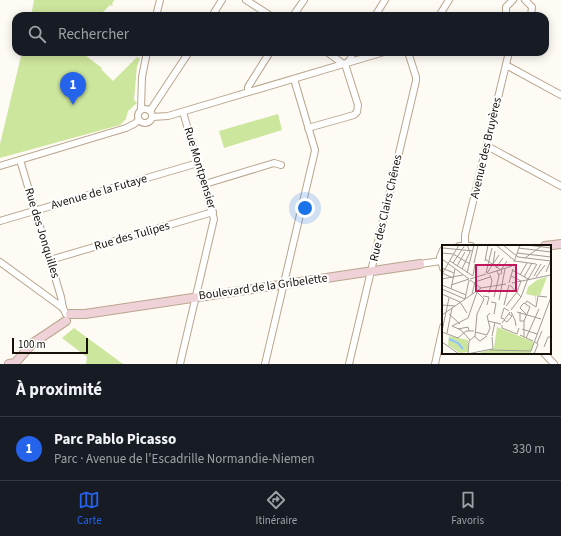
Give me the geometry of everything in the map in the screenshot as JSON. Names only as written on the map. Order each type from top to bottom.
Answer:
[{"type":"main road","points":[[551,245],[561,244]]},
{"type":"main road","name":"Boulevard de la Gribelette","points":[[16,364],[33,343],[67,315],[85,314],[420,264]]},
{"type":"street","points":[[157,12],[160,0]]},
{"type":"street","points":[[214,12],[222,0]]},
{"type":"street","points":[[246,0],[265,12]]},
{"type":"street","points":[[296,12],[304,0]]},
{"type":"street","points":[[378,12],[386,0]]},
{"type":"street","points":[[442,12],[449,0]]},
{"type":"street","points":[[532,12],[527,2],[535,0]]},
{"type":"street","points":[[506,12],[508,1]]},
{"type":"street","points":[[146,56],[142,77],[141,109],[137,114],[139,120],[143,123],[147,122],[187,56]]},
{"type":"street","points":[[248,92],[248,87],[267,56]]},
{"type":"street","points":[[308,128],[354,115],[357,112],[358,105],[345,64],[332,56]]},
{"type":"street","points":[[345,64],[350,60],[351,56]]},
{"type":"street","points":[[141,109],[147,109],[151,114],[161,117],[183,112],[371,56]]},
{"type":"street","name":"Rue des Clairs Chênes","points":[[349,364],[416,82],[416,77],[409,56]]},
{"type":"street","name":"Avenue des Bruyères","points":[[465,245],[465,235],[508,56]]},
{"type":"street","points":[[506,65],[561,95]]},
{"type":"street","points":[[265,364],[315,150],[294,78]]},
{"type":"street","name":"Rue Montpensier","points":[[180,364],[214,222],[213,212],[183,112]]},
{"type":"street","points":[[0,166],[126,128],[139,120]]},
{"type":"street","points":[[487,146],[561,186]]},
{"type":"street","name":"Rue des Jonquilles","points":[[20,160],[67,315]]},
{"type":"street","name":"Avenue de la Futaye","points":[[0,221],[198,163]]},
{"type":"street","points":[[205,184],[274,163],[281,165]]},
{"type":"street","name":"Rue des Tulipes","points":[[50,260],[213,212]]},
{"type":"street","points":[[442,252],[442,264]]},
{"type":"street","name":"Boulevard de la Gribelette","points":[[420,264],[441,261]]},
{"type":"street","points":[[0,262],[67,315]]},
{"type":"street","points":[[434,364],[442,331]]},
{"type":"street","points":[[545,354],[554,364]]},
{"type":"green space","points":[[34,0],[115,0],[112,3],[112,6],[110,5],[103,12],[32,12]]},
{"type":"green space","points":[[21,56],[86,56],[102,68],[101,69],[113,81],[137,57],[140,59],[137,66],[134,100],[137,103],[128,111],[126,119],[120,125],[0,158],[0,144]]},
{"type":"green space","points":[[278,114],[282,130],[224,148],[219,131]]},
{"type":"green space","points":[[74,328],[123,364],[86,364],[87,357],[62,338]]},
{"type":"place","name":"Parc Pablo Picasso","points":[[73,105]]}]
